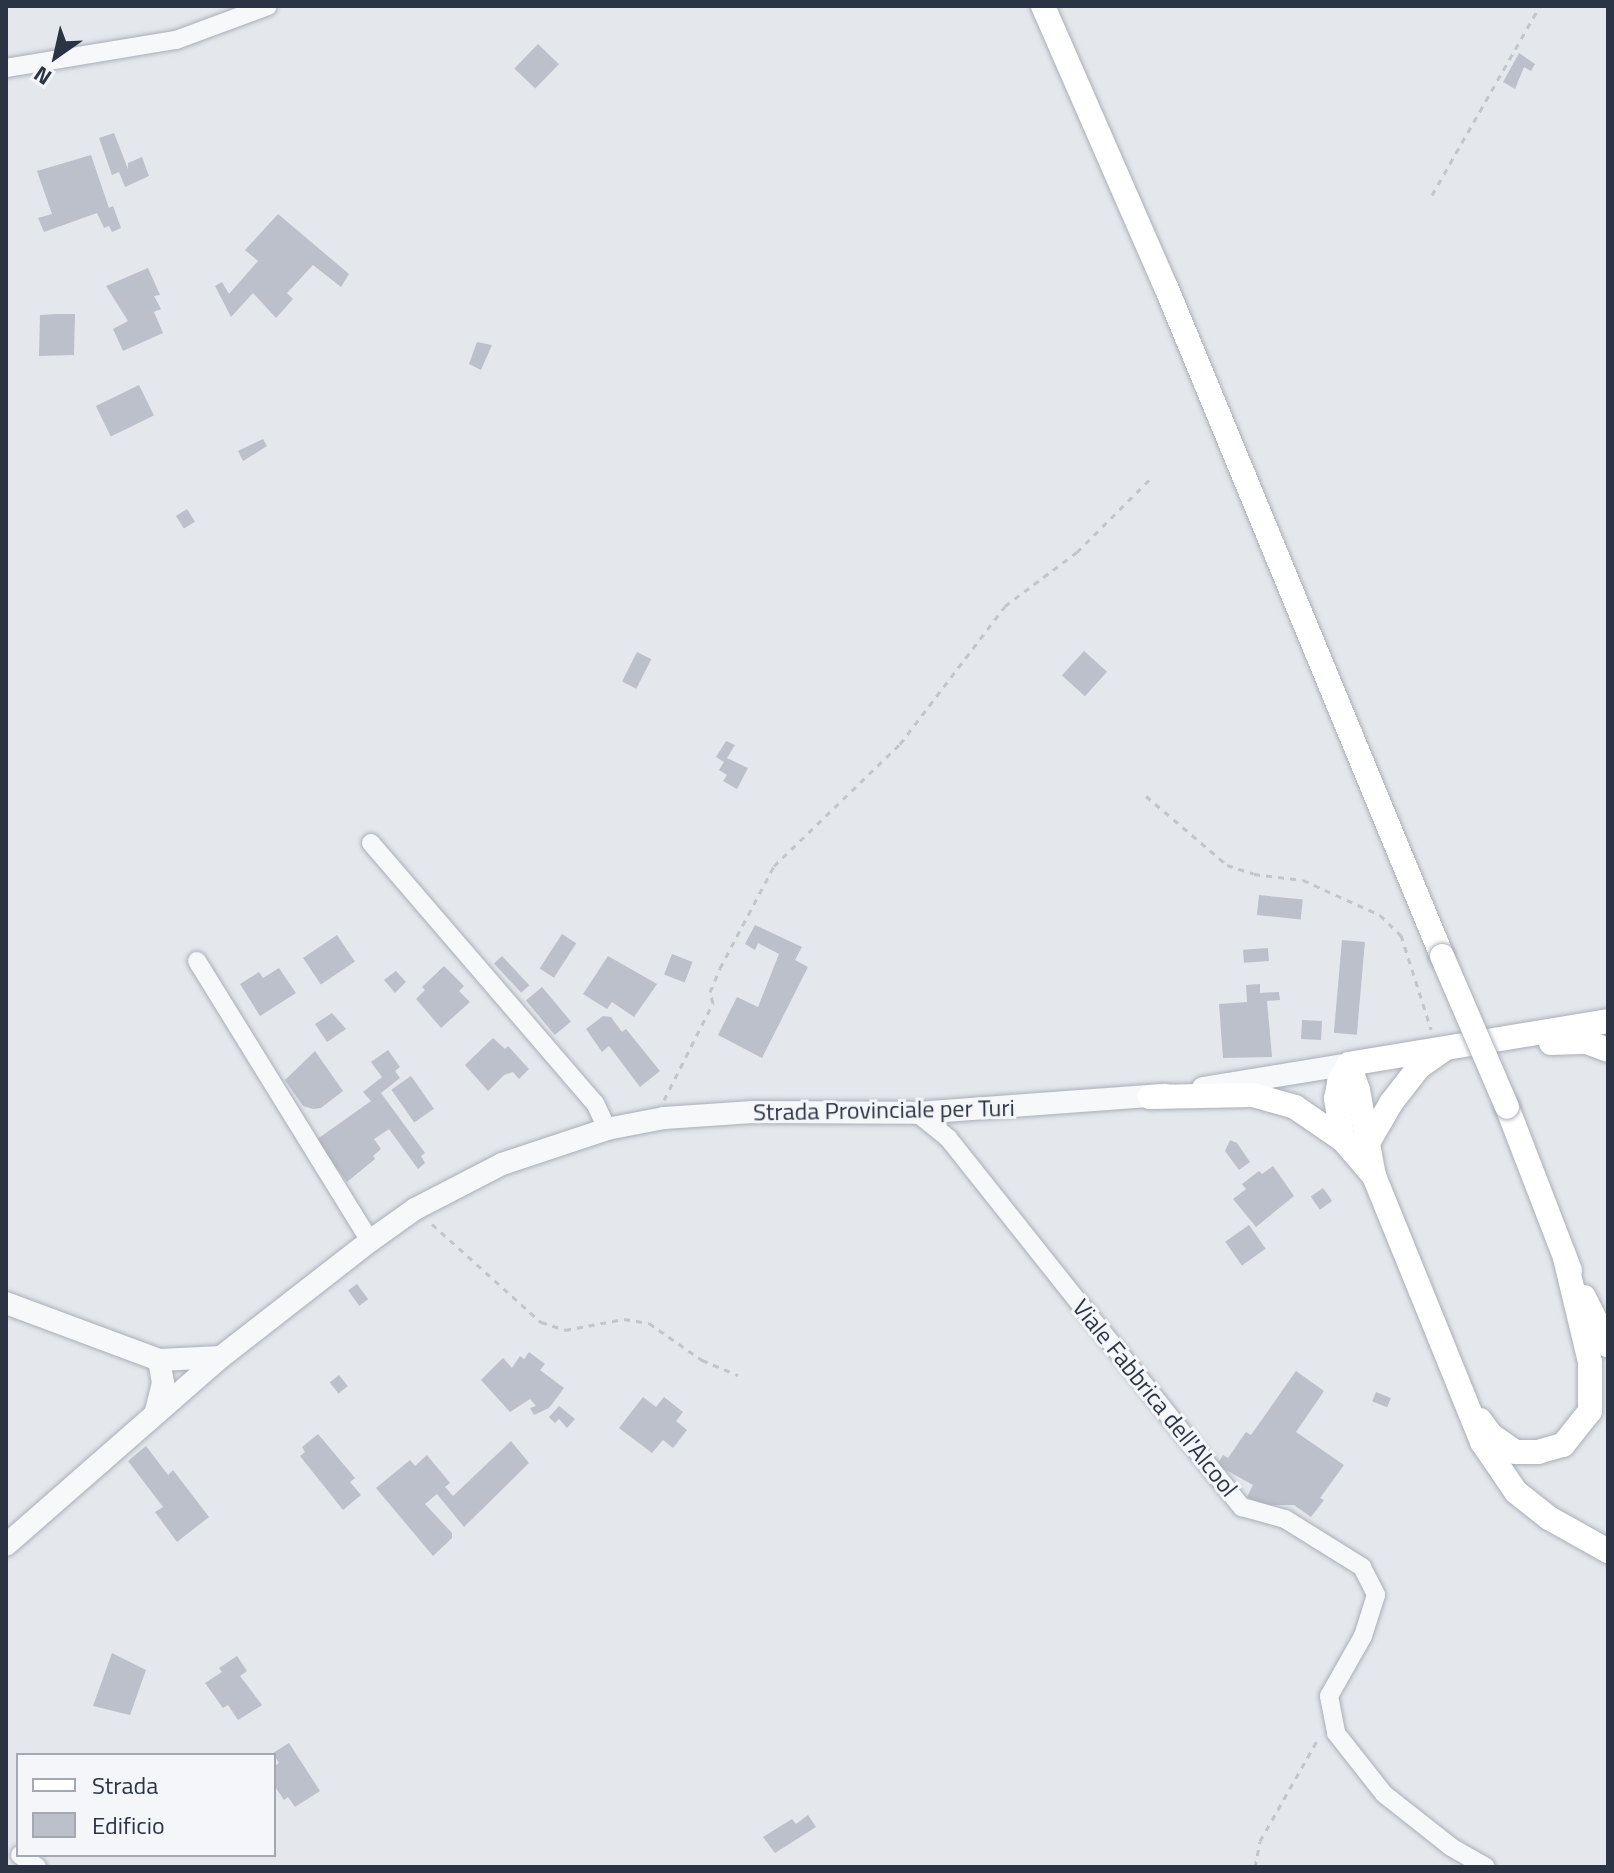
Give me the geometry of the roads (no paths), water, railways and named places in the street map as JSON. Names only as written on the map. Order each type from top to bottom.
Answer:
[{"type":"main road","points":[[1043,6],[1166,287],[1507,1107],[1608,1374]]},
{"type":"main road","name":"Strada Provinciale per Turi","points":[[1349,1064],[1608,1021]]},
{"type":"main road","points":[[1369,1141],[1391,1103],[1419,1067],[1451,1047],[1587,1042],[1608,1050]]},
{"type":"main road","points":[[1343,1140],[1336,1099],[1349,1064]]},
{"type":"main road","points":[[1349,1064],[1369,1141],[1374,1176],[1482,1442],[1516,1492],[1549,1518],[1608,1551]]},
{"type":"main road","points":[[1150,1097],[1253,1095],[1295,1107],[1343,1140],[1374,1176]]},
{"type":"main road","points":[[1565,1258],[1608,1345]]},
{"type":"main road","points":[[1471,1409],[1491,1435],[1515,1452],[1538,1452],[1563,1445],[1581,1426],[1593,1398],[1590,1362],[1565,1258]]},
{"type":"street","points":[[6,68],[176,40],[268,6]]},
{"type":"street","points":[[371,843],[595,1103],[607,1129]]},
{"type":"street","points":[[197,961],[370,1241]]},
{"type":"street","name":"Strada Provinciale per Turi","points":[[6,1545],[156,1411],[370,1241],[415,1209],[502,1164],[607,1129],[664,1118],[753,1112],[917,1113],[1150,1097],[1349,1064]]},
{"type":"street","name":"Viale Fabbrica dell'Alcool","points":[[917,1113],[948,1138],[1242,1507],[1285,1519],[1362,1567],[1376,1595],[1363,1636],[1329,1696],[1336,1733],[1384,1794],[1451,1847],[1486,1867]]},
{"type":"street","points":[[6,1303],[159,1360],[221,1357]]},
{"type":"street","points":[[156,1411],[163,1383],[159,1360]]}]
